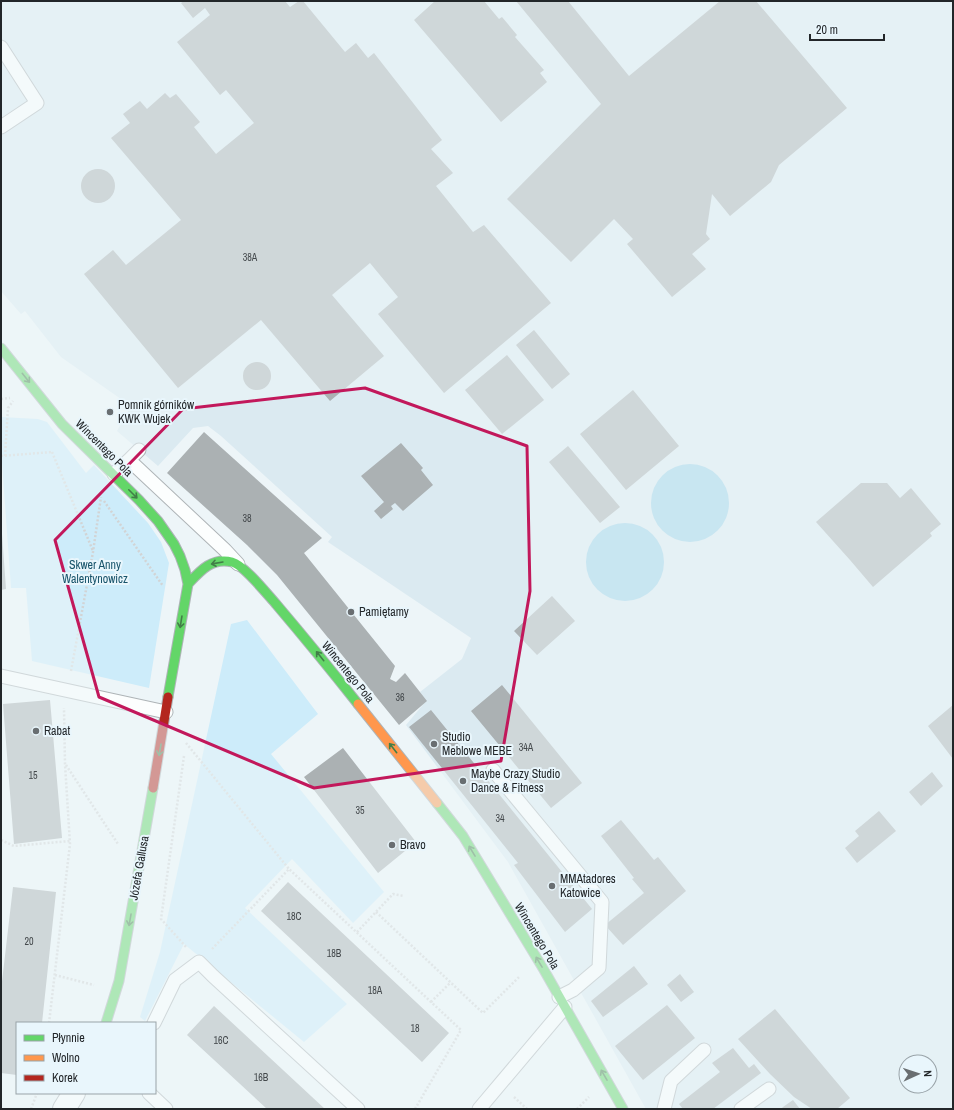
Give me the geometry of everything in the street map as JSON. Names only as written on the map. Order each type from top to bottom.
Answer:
[{"type":"street","name":"Wincentego Pola","points":[[1,348],[62,424],[114,474],[164,527],[176,546],[183,561],[188,584]]},
{"type":"street","points":[[188,584],[201,569],[211,564],[219,562],[232,562],[240,566]]},
{"type":"street","name":"Wincentego Pola","points":[[240,566],[258,584],[317,652],[463,836],[544,970],[623,1109]]},
{"type":"street","name":"Józefa Gallusa","points":[[106,1022],[119,981],[188,584]]},
{"type":"street","points":[[64,1109],[73,1094]]},
{"type":"lane","points":[[1,47],[37,103],[1,127]]},
{"type":"lane","points":[[114,474],[139,450]]},
{"type":"lane","points":[[129,460],[225,550],[240,566]]},
{"type":"lane","points":[[1,676],[166,712]]},
{"type":"lane","points":[[479,1109],[562,1002],[599,968],[602,902],[493,770]]},
{"type":"lane","points":[[154,1022],[175,980],[200,962],[212,976],[358,1109]]},
{"type":"lane","points":[[664,1109],[670,1081],[704,1050]]},
{"type":"lane","points":[[741,1109],[769,1089]]},
{"type":"lane","points":[[150,1094],[166,1109]]},
{"type":"path","points":[[5,456],[8,417]]},
{"type":"path","points":[[1,456],[52,452],[93,552]]},
{"type":"path","points":[[49,1022],[70,841],[65,764],[64,702],[93,552],[101,497],[167,591]]},
{"type":"path","points":[[187,736],[161,919],[200,962],[289,869]]},
{"type":"path","points":[[186,744],[289,869],[461,1030],[415,1109]]},
{"type":"path","points":[[65,764],[121,848]]},
{"type":"path","points":[[1,840],[14,846],[70,841]]},
{"type":"path","points":[[357,932],[393,894],[404,896]]},
{"type":"path","points":[[376,912],[483,1013],[515,981]]},
{"type":"path","points":[[54,975],[100,987]]},
{"type":"path","points":[[430,1002],[451,982]]},
{"type":"path","points":[[31,1109],[37,1094]]},
{"type":"path","points":[[577,1109],[590,1096]]},
{"type":"highlighted area","points":[[365,388],[527,446],[530,591],[501,761],[314,788],[99,697],[55,540],[183,409]]},
{"type":"shaded area","points":[[1,1],[953,1],[953,1109],[646,1109],[508,862],[406,725],[426,701],[420,692],[462,659],[471,638],[328,542],[332,537],[221,436],[208,426],[193,428],[158,466],[117,431],[131,406],[61,357],[25,311],[21,314],[1,291]]},
{"type":"shaded area","points":[[682,464],[698,464],[712,470],[723,481],[729,495],[729,511],[723,525],[712,536],[698,542],[682,542],[668,536],[657,525],[651,511],[651,495],[657,481],[668,470]]},
{"type":"shaded area","points":[[625,523],[640,526],[647,530],[657,540],[661,547],[664,562],[661,577],[657,584],[647,594],[640,598],[625,601],[610,598],[603,594],[593,584],[589,577],[586,562],[589,547],[593,540],[603,530],[610,526]]},
{"type":"green space","name":"Skwer Anny Walentynowicz","points":[[1,417],[38,419],[47,422],[86,473],[94,465],[148,523],[161,542],[169,563],[149,688],[32,661],[26,588],[11,588],[2,463]]},
{"type":"green space","points":[[247,620],[318,714],[271,754],[384,892],[353,923],[292,859],[245,908],[347,1004],[304,1042],[184,944],[145,1021],[140,1017],[160,952],[231,624]]},
{"type":"building","points":[[184,1],[285,1],[290,7],[299,1],[303,1],[345,52],[356,43],[368,58],[374,53],[442,140],[431,149],[453,173],[436,186],[473,232],[484,225],[551,303],[444,393],[378,314],[398,297],[370,263],[332,295],[384,356],[330,401],[261,320],[178,388],[84,274],[113,250],[126,265],[181,220],[111,138],[130,123],[123,114],[140,101],[147,109],[165,93],[170,98],[176,94],[200,122],[194,127],[216,154],[254,123],[226,90],[220,95],[177,42],[210,15],[205,8],[193,18],[181,3]]},
{"type":"building","points":[[435,1],[484,1],[499,19],[502,17],[517,35],[515,37],[544,70],[540,73],[547,82],[501,122],[414,20]]},
{"type":"building","points":[[516,1],[568,1],[629,76],[720,1],[756,1],[847,108],[779,165],[771,182],[730,216],[712,194],[706,234],[710,239],[692,254],[706,269],[672,297],[627,244],[633,239],[614,219],[571,262],[507,199],[601,104]]},
{"type":"building","points":[[101,169],[110,174],[114,179],[114,193],[110,198],[105,202],[95,203],[91,202],[82,193],[81,183],[82,179],[91,170]]},
{"type":"building","points":[[534,330],[570,374],[552,389],[516,345]]},
{"type":"building","points":[[507,355],[544,400],[502,434],[465,390]]},
{"type":"building","points":[[257,362],[267,366],[271,376],[267,386],[257,390],[247,386],[243,376],[247,366]]},
{"type":"building","points":[[633,390],[679,446],[626,490],[580,434]]},
{"type":"building","points":[[204,432],[322,538],[304,553],[395,666],[390,679],[396,682],[405,673],[427,701],[399,725],[277,575],[247,545],[167,473]]},
{"type":"building","points":[[401,443],[423,468],[421,470],[433,485],[403,511],[395,503],[391,506],[393,509],[381,519],[374,511],[384,502],[361,476]]},
{"type":"building","points":[[568,446],[620,507],[600,523],[549,462]]},
{"type":"building","points":[[861,483],[887,483],[900,498],[911,488],[941,524],[930,533],[932,536],[873,587],[816,522]]},
{"type":"building","points":[[1,534],[6,589],[1,590]]},
{"type":"building","points":[[552,596],[575,621],[537,655],[514,631]]},
{"type":"building","points":[[502,685],[582,783],[551,808],[471,711]]},
{"type":"building","points":[[50,700],[62,838],[14,844],[3,704]]},
{"type":"building","points":[[953,705],[953,759],[928,726]]},
{"type":"building","points":[[431,710],[592,909],[565,932],[514,865],[518,863],[409,727]]},
{"type":"building","points":[[343,748],[416,842],[378,873],[304,777]]},
{"type":"building","points":[[932,772],[943,786],[921,806],[909,792]]},
{"type":"building","points":[[879,811],[896,831],[857,863],[845,848],[859,836],[855,831]]},
{"type":"building","points":[[621,820],[654,860],[658,857],[686,891],[623,945],[605,925],[644,893],[601,836]]},
{"type":"building","points":[[288,882],[449,1033],[422,1062],[261,911]]},
{"type":"building","points":[[13,887],[56,892],[42,1022],[16,1022],[16,1075],[1,1073],[1,990]]},
{"type":"building","points":[[634,966],[648,984],[603,1017],[591,1001]]},
{"type":"building","points":[[680,974],[694,992],[681,1002],[667,985]]},
{"type":"building","points":[[667,1005],[695,1038],[643,1080],[615,1046]]},
{"type":"building","points":[[214,1006],[325,1109],[267,1109],[187,1035]]},
{"type":"building","points":[[775,1009],[850,1098],[837,1109],[812,1109],[794,1097],[770,1074],[738,1039]]},
{"type":"building","points":[[733,1048],[749,1068],[754,1064],[761,1073],[713,1109],[683,1109],[679,1104],[720,1072],[712,1063]]},
{"type":"building","points":[[793,1100],[800,1109],[781,1109],[783,1107]]},
{"type":"traffic: fast","points":[[1,348],[62,424],[139,500],[158,521],[174,544],[180,556],[188,584],[168,697]]},
{"type":"traffic: fast","points":[[188,584],[197,574],[212,563],[225,561],[232,562],[243,568],[276,604],[358,704]]},
{"type":"traffic: fast","points":[[106,1022],[119,981],[153,788]]},
{"type":"traffic: fast","points":[[437,803],[463,836],[544,970],[623,1109]]},
{"type":"traffic: slow","points":[[358,704],[437,803]]},
{"type":"traffic: jam","points":[[153,788],[168,697]]},
{"type":"place","name":"Pomnik górników KWK Wujek","points":[[110,412]]},
{"type":"place","name":"Pamiętamy","points":[[351,612]]},
{"type":"place","name":"Rabat","points":[[36,731]]},
{"type":"place","name":"Studio Meblowe MEBE","points":[[434,744]]},
{"type":"place","name":"Maybe Crazy Studio Dance & Fitness","points":[[463,781]]},
{"type":"place","name":"Bravo","points":[[392,845]]},
{"type":"place","name":"MMAtadores Katowice","points":[[552,886]]}]
